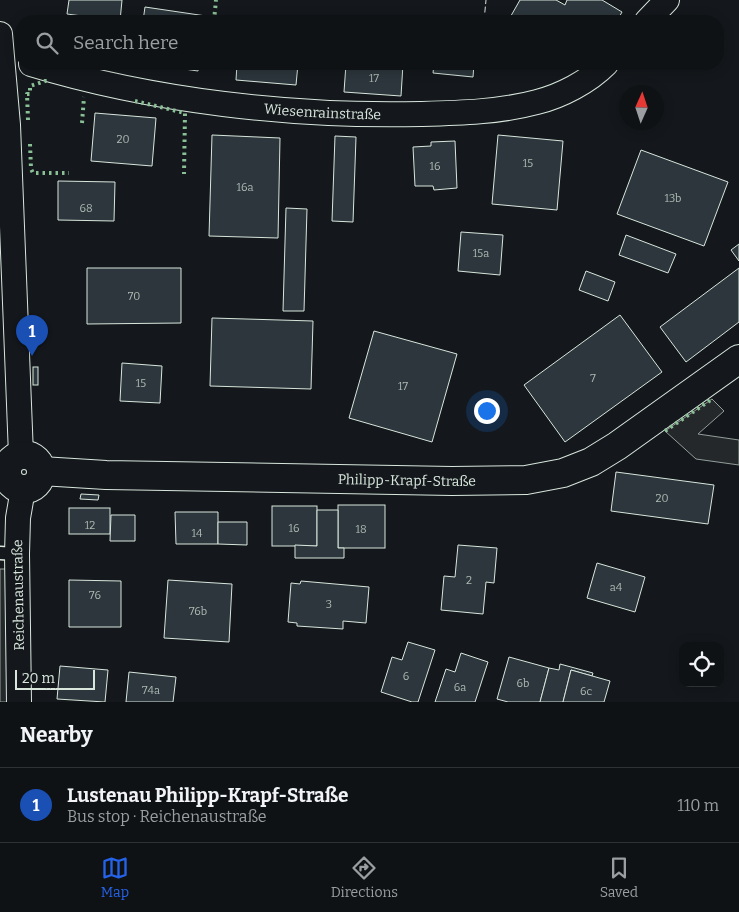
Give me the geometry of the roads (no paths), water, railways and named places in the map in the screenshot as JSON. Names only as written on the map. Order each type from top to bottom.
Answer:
[{"type":"street","points":[[652,15],[666,0]]},
{"type":"street","name":"Reichenaustraße","points":[[0,34],[12,61],[8,125],[18,518],[8,554],[19,702]]},
{"type":"street","name":"Wiesenrainstraße","points":[[55,70],[181,98],[307,111],[392,114],[454,113],[497,109],[537,102],[566,92],[598,70]]},
{"type":"street","name":"Philipp-Krapf-Straße","points":[[18,472],[452,481],[526,480],[563,472],[591,462],[636,433],[739,359]]},
{"type":"place","name":"Lustenau Philipp-Krapf-Straße","points":[[32,356]]}]
